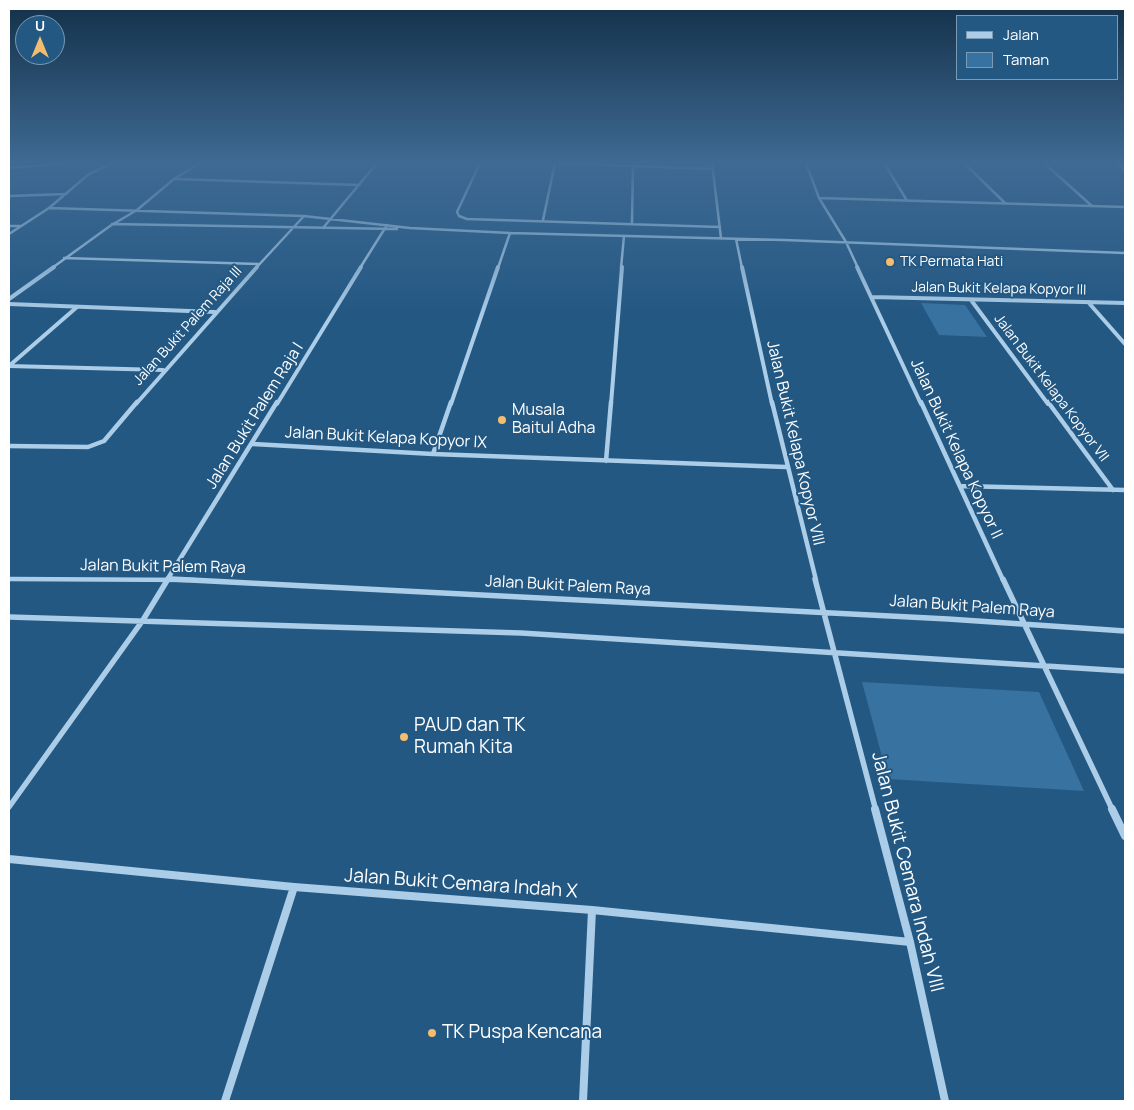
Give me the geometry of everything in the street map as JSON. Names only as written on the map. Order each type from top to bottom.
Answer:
[{"type":"street","points":[[9,234],[39,215]]},
{"type":"street","points":[[9,299],[112,224],[128,215]]},
{"type":"street","points":[[271,215],[333,218],[386,227]]},
{"type":"street","points":[[323,228],[336,215]]},
{"type":"street","points":[[458,215],[466,219],[720,227]]},
{"type":"street","points":[[543,220],[544,215]]},
{"type":"street","points":[[632,215],[632,223]]},
{"type":"street","points":[[719,215],[722,238]]},
{"type":"street","name":"Jalan Bukit Kelapa Kopyor II","points":[[829,215],[846,242],[1043,666],[1125,836]]},
{"type":"street","name":"Jalan Bukit Palem Raja III","points":[[9,446],[88,447],[104,441],[163,370],[258,264],[304,216]]},
{"type":"street","points":[[112,224],[323,228],[386,227],[510,233],[846,242],[1125,253]]},
{"type":"street","points":[[9,226],[21,226]]},
{"type":"street","name":"Jalan Bukit Palem Raja I","points":[[9,807],[144,620],[386,227]]},
{"type":"street","points":[[433,454],[510,233]]},
{"type":"street","points":[[606,461],[624,236]]},
{"type":"street","name":"Jalan Bukit Kelapa Kopyor VIII","points":[[736,239],[786,467],[834,652]]},
{"type":"street","points":[[64,258],[258,264]]},
{"type":"street","name":"Jalan Bukit Kelapa Kopyor III","points":[[872,297],[1125,303]]},
{"type":"street","name":"Jalan Bukit Kelapa Kopyor VII","points":[[971,300],[1113,490]]},
{"type":"street","points":[[1088,302],[1125,344]]},
{"type":"street","points":[[9,304],[215,312]]},
{"type":"street","points":[[9,366],[77,307]]},
{"type":"street","points":[[9,366],[163,370]]},
{"type":"street","name":"Jalan Bukit Kelapa Kopyor IX","points":[[253,444],[433,454],[786,467]]},
{"type":"street","points":[[960,486],[1125,490]]},
{"type":"street","name":"Jalan Bukit Palem Raya","points":[[9,579],[168,579],[823,612],[1125,631]]},
{"type":"street","points":[[9,617],[521,633],[1125,671]]},
{"type":"street","name":"Jalan Bukit Cemara Indah VIII","points":[[834,652],[910,942],[945,1101]]},
{"type":"street","name":"Jalan Bukit Cemara Indah X","points":[[9,859],[294,887],[592,910],[910,942]]},
{"type":"street","points":[[225,1101],[294,887]]},
{"type":"street","points":[[583,1101],[592,910]]},
{"type":"green space","points":[[921,303],[965,305],[987,337],[939,335]]},
{"type":"green space","points":[[862,682],[1039,692],[1084,791],[888,779]]},
{"type":"place","name":"TK Permata Hati","points":[[890,262]]},
{"type":"place","name":"Musala Baitul Adha","points":[[502,420]]},
{"type":"place","name":"PAUD dan TK Rumah Kita","points":[[404,737]]},
{"type":"place","name":"TK Puspa Kencana","points":[[432,1033]]}]
